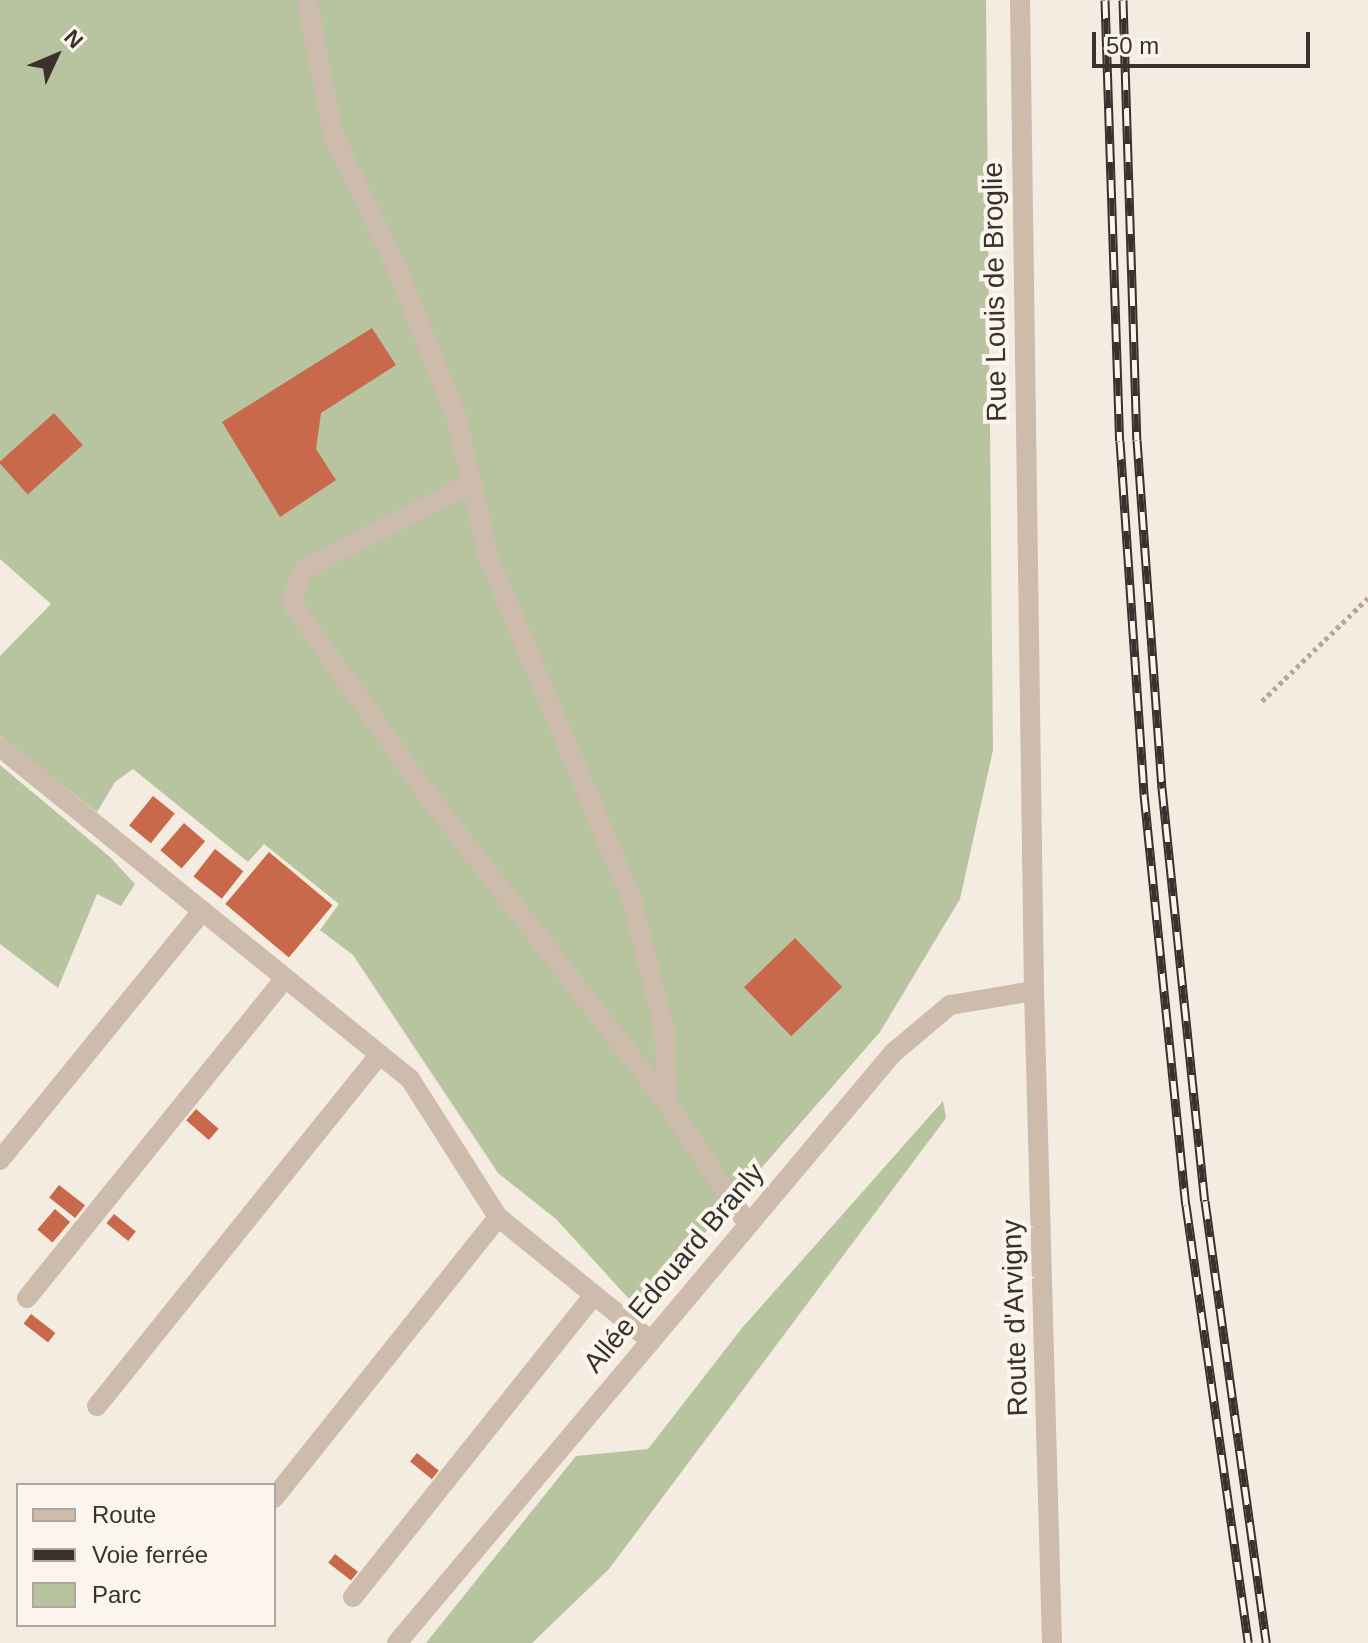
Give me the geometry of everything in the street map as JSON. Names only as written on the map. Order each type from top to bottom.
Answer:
[{"type":"street","points":[[307,0],[333,134],[402,282],[457,419],[488,556],[632,900],[664,1028],[667,1103]]},
{"type":"street","name":"Rue Louis de Broglie","points":[[1020,0],[1034,991]]},
{"type":"street","points":[[472,483],[304,569],[291,602],[426,793],[667,1103],[747,1223]]},
{"type":"street","points":[[0,747],[410,1079],[498,1217],[651,1341]]},
{"type":"street","points":[[0,1160],[202,911]]},
{"type":"street","points":[[27,1298],[285,978]]},
{"type":"street","name":"Allée Edouard Branly","points":[[397,1643],[893,1053],[950,1005],[1034,991]]},
{"type":"street","name":"Route d'Arvigny","points":[[1034,991],[1052,1643]]},
{"type":"street","points":[[97,1406],[379,1055]]},
{"type":"street","points":[[276,1495],[498,1217]]},
{"type":"street","points":[[353,1597],[594,1295]]},
{"type":"path","points":[[1262,701],[1368,598]]},
{"type":"green space","points":[[0,0],[986,0],[993,750],[960,899],[880,1032],[647,1299],[630,1300],[556,1219],[498,1173],[353,955],[320,930],[339,904],[264,844],[248,862],[133,769],[115,782],[97,812],[0,736],[0,656],[51,604],[0,559]]},
{"type":"green space","points":[[0,765],[110,857],[135,884],[121,906],[97,894],[58,988],[0,944]]},
{"type":"green space","points":[[943,1101],[946,1118],[609,1569],[532,1643],[426,1643],[576,1456],[648,1449],[742,1328]]},
{"type":"building","points":[[372,328],[396,365],[321,413],[316,449],[336,480],[280,517],[222,422]]},
{"type":"building","points":[[54,413],[83,445],[28,494],[0,462]]},
{"type":"building","points":[[153,796],[175,814],[151,843],[129,826]]},
{"type":"building","points":[[184,823],[205,841],[182,869],[160,850]]},
{"type":"building","points":[[215,849],[243,871],[222,899],[193,877]]},
{"type":"building","points":[[269,852],[333,905],[289,957],[225,904]]},
{"type":"building","points":[[795,938],[842,987],[791,1036],[744,987]]},
{"type":"building","points":[[196,1109],[219,1129],[209,1140],[186,1120]]},
{"type":"building","points":[[59,1185],[85,1205],[75,1218],[49,1198]]},
{"type":"building","points":[[55,1209],[70,1222],[52,1242],[37,1229]]},
{"type":"building","points":[[114,1214],[136,1232],[128,1241],[106,1223]]},
{"type":"building","points":[[31,1314],[55,1333],[48,1343],[24,1323]]},
{"type":"building","points":[[417,1453],[439,1471],[432,1479],[410,1462]]},
{"type":"building","points":[[335,1554],[358,1572],[351,1581],[328,1563]]},
{"type":"railway","points":[[1105,0],[1120,441],[1144,794],[1186,1205],[1248,1643]]},
{"type":"railway","points":[[1123,0],[1137,440],[1162,788],[1205,1201],[1266,1643]]}]
